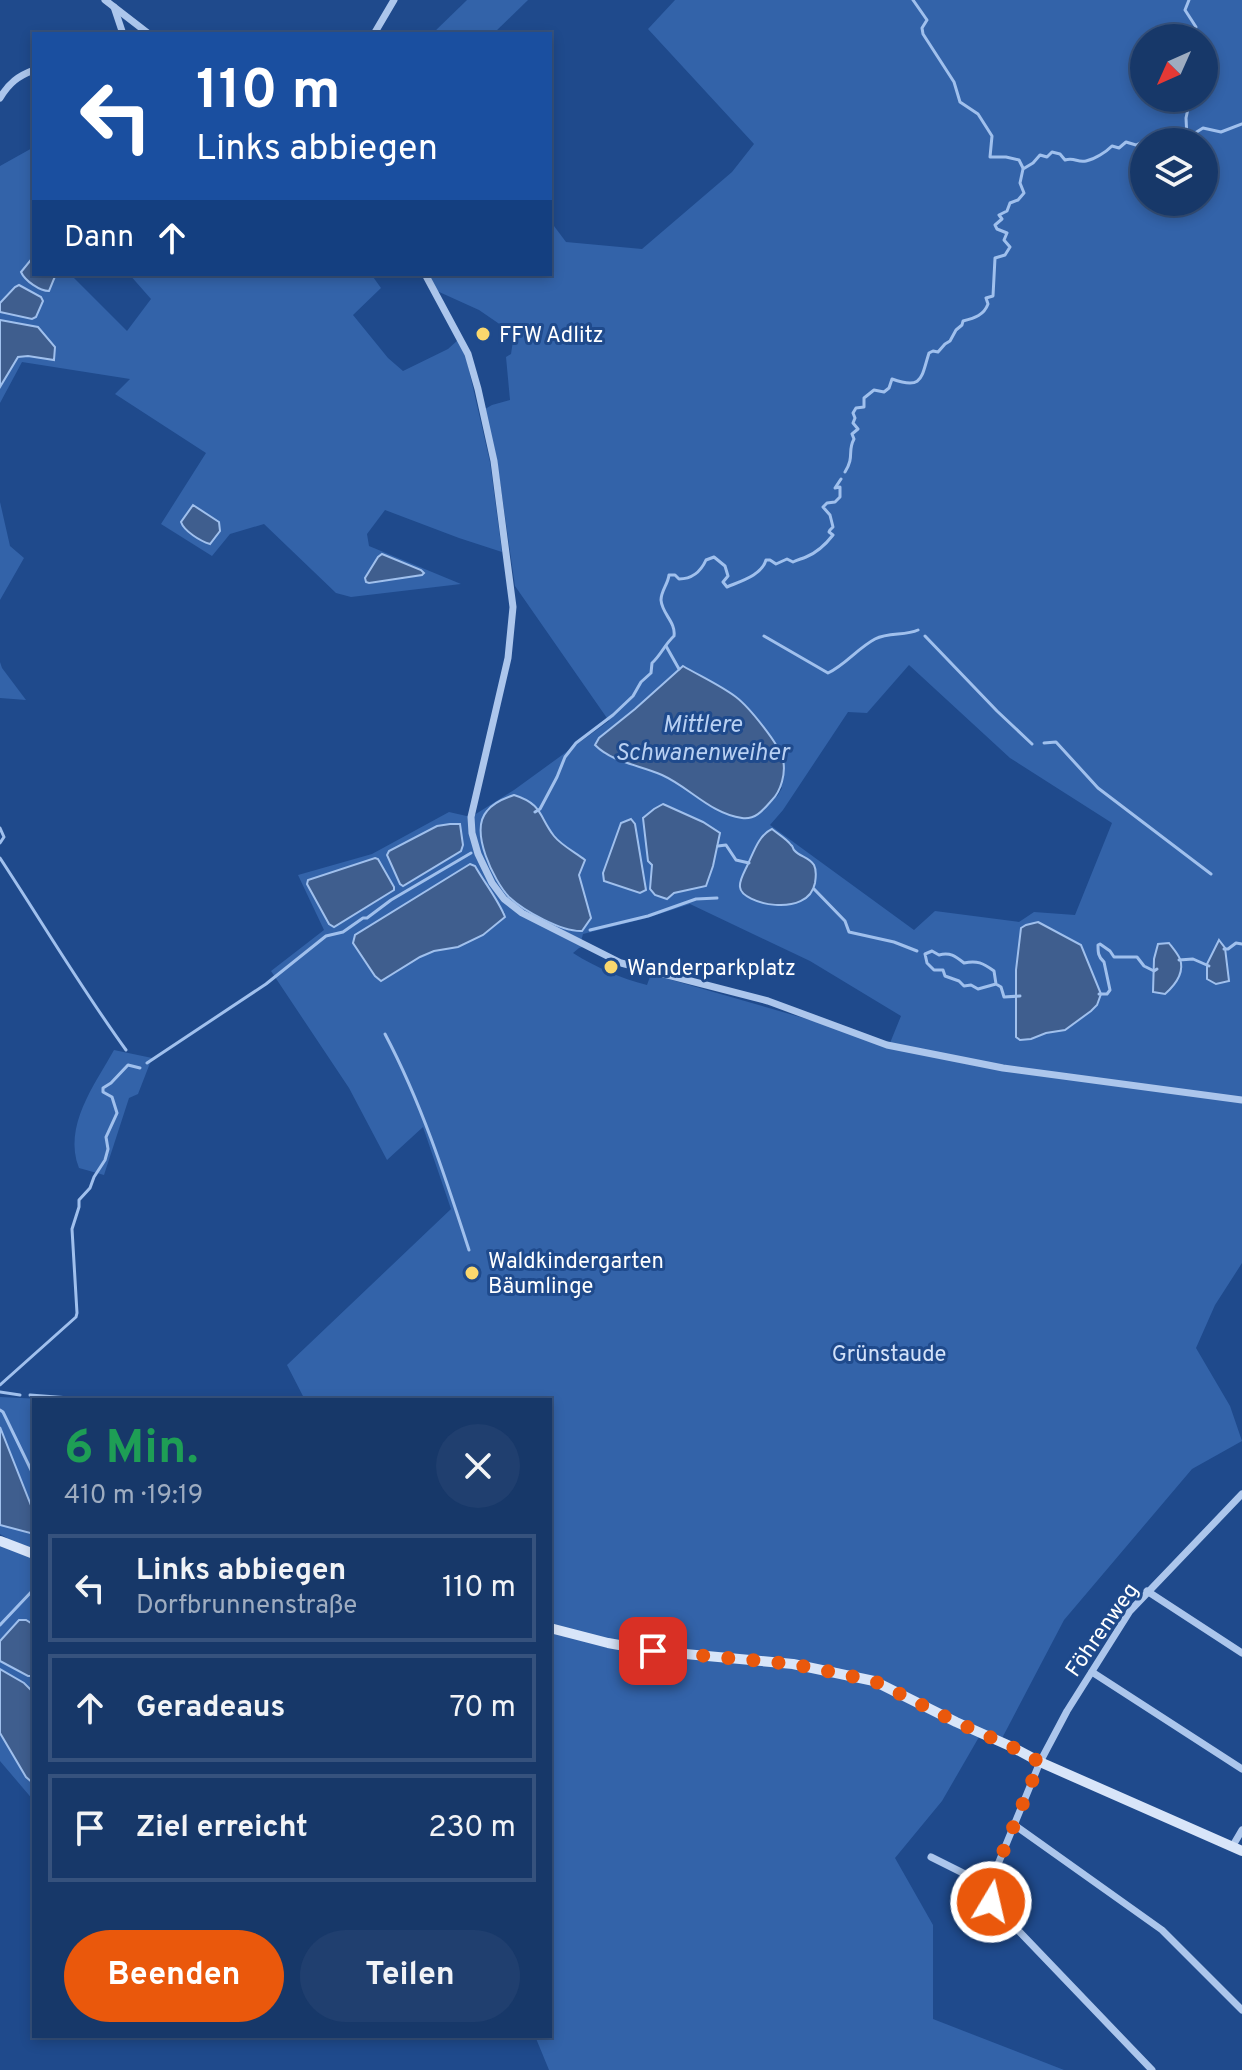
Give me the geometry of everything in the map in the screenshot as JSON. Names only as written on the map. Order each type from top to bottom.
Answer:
[{"type":"street","points":[[105,0],[146,32]]},
{"type":"street","points":[[375,32],[394,0]]},
{"type":"street","points":[[114,7],[122,32]]},
{"type":"street","points":[[0,98],[18,76],[32,71]]},
{"type":"street","points":[[426,276],[468,354],[494,461],[507,557],[513,607],[508,658],[471,817],[478,854],[504,899],[522,913],[621,963],[768,1001],[887,1045],[1003,1068],[1242,1100]]},
{"type":"street","name":"Föhrenweg","points":[[989,1886],[1040,1762],[1067,1711],[1130,1611],[1242,1494]]},
{"type":"street","points":[[0,1541],[32,1553]]},
{"type":"street","points":[[1147,1591],[1242,1653]]},
{"type":"street","points":[[552,1629],[653,1651],[793,1664],[874,1681],[1040,1762],[1237,1849],[1242,1830]]},
{"type":"street","points":[[1092,1672],[1242,1769]]},
{"type":"street","points":[[1013,1824],[1162,1930],[1242,2010]]},
{"type":"street","points":[[931,1857],[989,1886],[991,1902],[1152,2070]]},
{"type":"street","points":[[966,1924],[991,1902]]},
{"type":"green space","points":[[467,0],[528,0],[495,32],[434,32]]},
{"type":"green space","name":"Grünstaude","points":[[675,0],[1242,0],[1242,1263],[1215,1305],[1196,1348],[1230,1406],[1242,1441],[1192,1469],[1064,1620],[999,1744],[979,1737],[942,1801],[895,1858],[933,1925],[933,2019],[1064,2070],[549,2070],[536,2038],[552,2038],[552,1398],[304,1398],[287,1365],[451,1209],[423,1127],[387,1160],[349,1088],[271,971],[324,930],[298,875],[372,854],[449,812],[471,817],[609,721],[515,586],[497,461],[485,409],[510,400],[506,357],[511,354],[514,334],[479,310],[437,291],[430,277],[552,276],[554,226],[566,242],[642,249],[732,172],[754,144],[648,29]],"holes":[[[909,665],[1010,758],[1112,823],[1075,915],[1034,912],[1019,922],[935,911],[914,930],[770,825],[848,712],[867,713]],[[683,666],[782,788],[766,807],[697,798],[664,776],[604,754],[635,709]],[[514,796],[544,818],[579,875],[590,912],[571,931],[539,917],[510,897],[491,868],[482,843],[482,820],[490,808],[503,800]],[[664,804],[705,825],[719,842],[706,886],[674,893],[650,889],[652,865],[648,860],[643,818]],[[765,833],[791,844],[794,850],[809,860],[792,905],[766,903],[739,885]],[[470,865],[505,913],[458,947],[420,957],[355,935]],[[333,873],[394,886],[393,890],[334,926],[308,880]],[[690,904],[810,961],[901,1016],[890,1043],[651,974],[647,985],[609,972],[573,953],[583,947],[580,945],[583,934]],[[1220,941],[1225,948],[1229,981],[1207,964]],[[1016,970],[1078,1020],[1065,1030],[1031,1039],[1016,996]]]},
{"type":"green space","points":[[32,148],[32,276],[72,276],[127,331],[151,299],[131,276],[372,276],[381,288],[353,315],[388,358],[403,371],[448,349],[458,340],[466,357],[490,462],[502,552],[385,510],[367,534],[369,546],[461,584],[351,597],[336,593],[264,524],[230,534],[212,556],[161,524],[206,453],[115,394],[130,379],[22,362],[0,403],[0,166]]},
{"type":"green space","points":[[0,502],[10,546],[24,558],[0,600]]},
{"type":"green space","points":[[0,662],[2,668],[26,700],[0,698]]},
{"type":"green space","points":[[114,1050],[152,1058],[138,1094],[129,1098],[104,1175],[79,1168],[75,1137],[83,1107]]},
{"type":"green space","points":[[0,1397],[32,1399],[32,1508],[0,1427]]},
{"type":"green space","points":[[0,1525],[32,1533],[32,1799],[0,1761],[0,1545],[7,1538],[0,1534]]},
{"type":"water","points":[[32,258],[32,276],[55,276],[49,291],[33,285],[21,272]]},
{"type":"water","points":[[19,285],[43,301],[32,319],[0,312],[0,303]]},
{"type":"water","points":[[0,320],[38,327],[55,347],[54,360],[18,357],[0,387]]},
{"type":"water","points":[[193,505],[219,522],[220,531],[210,544],[185,529],[181,522]]},
{"type":"water","points":[[382,554],[424,573],[366,582],[365,578]]},
{"type":"water","name":"Mittlere Schwanenweiher","points":[[683,666],[742,702],[781,753],[784,770],[780,787],[756,816],[742,818],[720,811],[672,780],[618,760],[595,745],[599,738]]},
{"type":"water","points":[[514,795],[535,807],[557,839],[585,860],[579,875],[591,918],[582,931],[554,924],[524,908],[509,897],[491,868],[482,843],[482,820],[492,806]]},
{"type":"water","name":"Mittlere Schwanenweiher","points":[[663,804],[720,833],[706,886],[674,893],[667,899],[655,895],[650,889],[652,865],[648,861],[643,818]]},
{"type":"water","name":"Mittlere Schwanenweiher","points":[[631,819],[635,824],[646,890],[640,893],[604,881],[603,873],[621,823]]},
{"type":"water","points":[[460,824],[461,851],[403,886],[400,884],[387,855],[389,851],[437,826]]},
{"type":"water","name":"Mittlere Schwanenweiher","points":[[772,829],[815,867],[815,883],[810,894],[788,905],[751,899],[740,887],[757,844]]},
{"type":"water","points":[[375,858],[394,890],[334,927],[329,924],[307,884],[308,880]]},
{"type":"water","points":[[470,864],[475,866],[505,917],[483,935],[458,947],[420,957],[381,981],[353,943],[355,935]]},
{"type":"water","points":[[1038,922],[1081,945],[1101,994],[1091,1011],[1065,1030],[1020,1040],[1016,1037],[1016,970],[1021,928]]},
{"type":"water","points":[[1219,940],[1225,948],[1229,981],[1216,984],[1207,979],[1207,964]]},
{"type":"water","points":[[1169,943],[1180,959],[1180,974],[1165,994],[1153,992],[1154,959],[1158,944]]},
{"type":"water","points":[[0,1427],[32,1508],[32,1533],[0,1525]]},
{"type":"water","points":[[19,1620],[32,1624],[32,1676],[0,1661],[0,1641]]},
{"type":"water","points":[[0,1669],[32,1691],[32,1782],[0,1733]]},
{"type":"waterway","points":[[913,0],[927,20],[922,28],[923,34],[954,82],[960,102],[978,114],[992,136],[990,157],[1019,160],[1023,168]]},
{"type":"waterway","points":[[1189,0],[1185,10],[1194,24]]},
{"type":"waterway","points":[[1186,128],[1187,112]]},
{"type":"waterway","points":[[845,472],[850,462],[852,434],[858,429],[853,423],[853,413],[856,408],[864,407],[864,398],[874,390],[884,392],[892,379],[910,383],[919,380],[929,353],[938,352],[950,341],[963,321],[978,316],[986,308],[986,298],[993,296],[995,258],[1005,255],[1010,247],[1004,240],[1007,233],[995,225],[1002,219],[999,215],[1024,193],[1020,183],[1023,169],[1040,155],[1047,157],[1052,152],[1060,154],[1065,160],[1086,161],[1112,146],[1119,148],[1126,142],[1136,145],[1157,135],[1187,138],[1203,128],[1221,132],[1242,124]]},
{"type":"waterway","points":[[535,812],[540,809],[565,757],[576,743],[633,696],[651,673],[652,663],[674,636],[673,626],[661,600],[669,575],[688,578],[699,571],[706,560],[714,557],[725,566],[728,576],[723,582],[727,587],[756,574],[766,560],[776,564],[787,559],[793,562],[810,555],[833,535],[829,532],[833,527],[830,515],[823,507],[840,497],[840,487],[835,488],[841,479]]},
{"type":"waterway","points":[[764,636],[828,673],[875,639],[918,630]]},
{"type":"waterway","points":[[925,636],[1032,744]]},
{"type":"waterway","points":[[666,646],[679,669]]},
{"type":"waterway","points":[[1044,743],[1056,742],[1098,788],[1211,874]]},
{"type":"waterway","points":[[0,828],[4,837],[0,843]]},
{"type":"waterway","points":[[718,846],[726,845],[736,860],[749,863]]},
{"type":"waterway","points":[[147,1063],[266,984],[326,936],[343,932],[471,853]]},
{"type":"waterway","points":[[0,858],[126,1050]]},
{"type":"waterway","points":[[814,889],[845,921],[849,932],[894,942],[917,951]]},
{"type":"waterway","points":[[590,930],[648,916],[696,899],[717,898]]},
{"type":"waterway","points":[[1224,949],[1236,943],[1242,944]]},
{"type":"waterway","points":[[1099,994],[1107,994],[1110,990],[1104,962],[1099,954],[1100,944],[1114,957],[1137,957],[1144,966],[1154,971],[1157,969]]},
{"type":"waterway","points":[[996,984],[994,971],[983,964],[964,963],[952,955],[939,955],[932,951],[925,954],[927,963],[934,970],[943,970],[945,976],[964,986],[971,985],[978,989],[996,984],[1001,987],[1004,997],[1020,996]]},
{"type":"waterway","points":[[1179,960],[1193,959],[1209,966]]},
{"type":"waterway","points":[[385,1034],[421,1113],[469,1250]]},
{"type":"waterway","points":[[0,1385],[76,1317],[72,1229],[79,1200],[90,1188],[105,1160],[108,1149],[106,1137],[117,1113],[112,1097],[103,1092],[103,1088],[128,1065],[140,1068]]},
{"type":"waterway","points":[[0,1392],[20,1395]]},
{"type":"waterway","points":[[30,1395],[70,1398]]},
{"type":"waterway","points":[[0,1410],[32,1472]]},
{"type":"waterway","points":[[0,1625],[32,1591]]},
{"type":"place","name":"FFW Adlitz","points":[[483,334]]},
{"type":"place","name":"Wanderparkplatz","points":[[611,967]]},
{"type":"place","name":"Waldkindergarten Bäumlinge","points":[[472,1273]]},
{"type":"route","points":[[653,1651],[793,1664],[874,1681],[1040,1762],[989,1886],[991,1902]]}]
